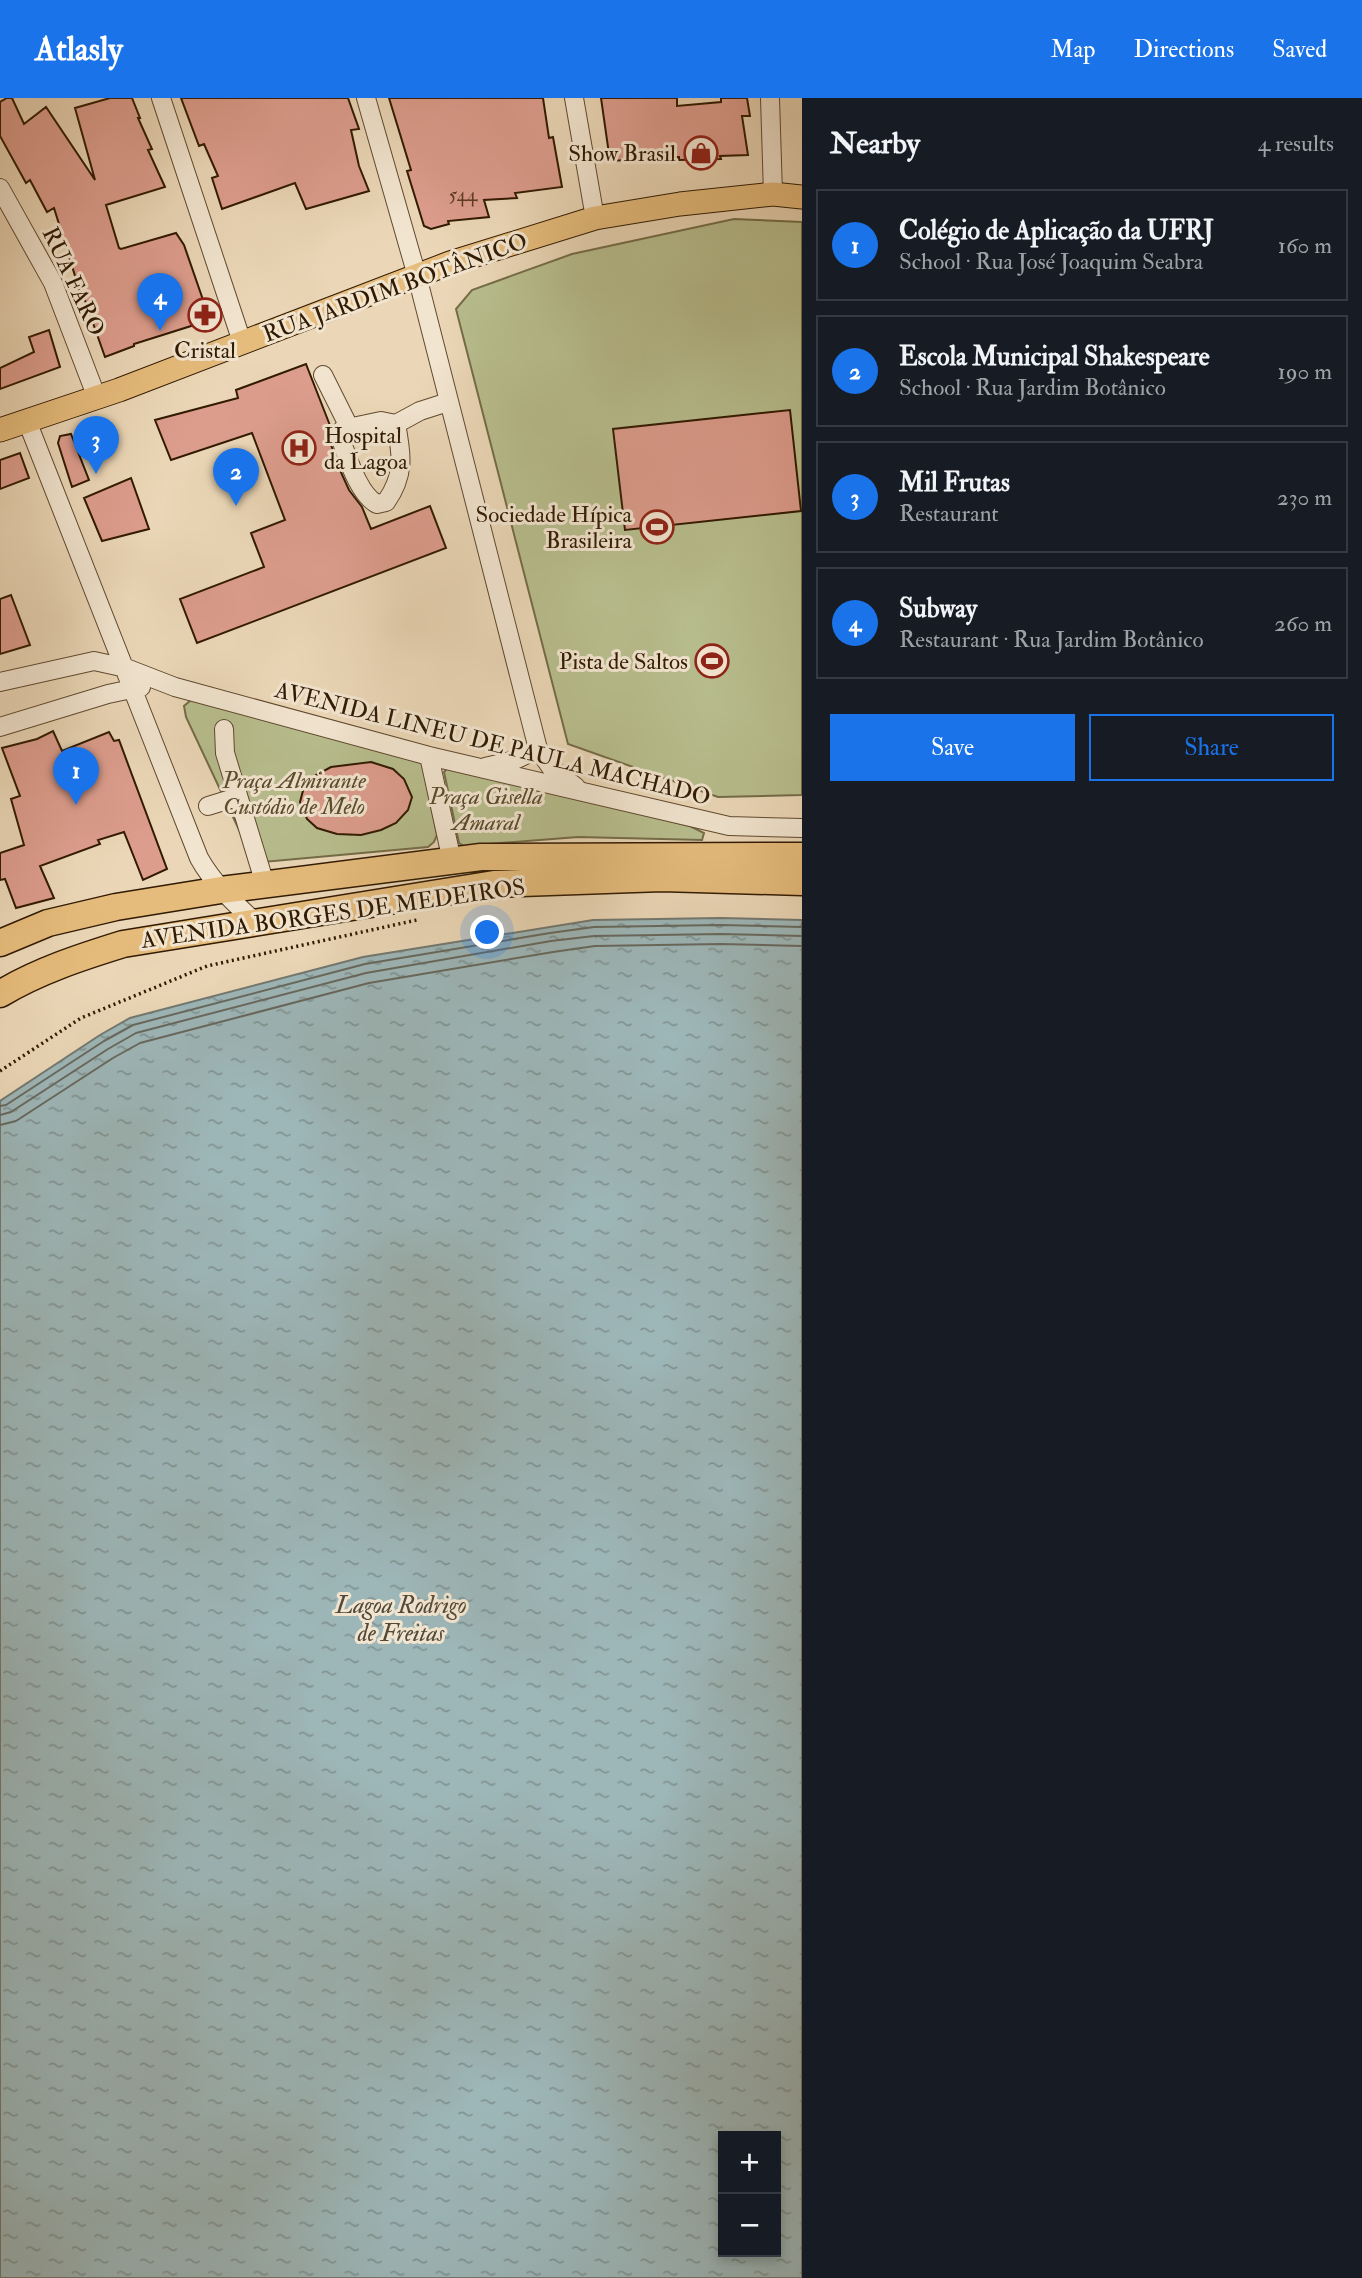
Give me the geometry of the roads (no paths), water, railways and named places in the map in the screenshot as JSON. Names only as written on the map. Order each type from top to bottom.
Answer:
[{"type":"highway","name":"AVENIDA BORGES DE MEDEIROS","points":[[2,943],[48,923],[116,907],[221,890],[481,857],[802,856]]},
{"type":"highway","name":"AVENIDA BORGES DE MEDEIROS","points":[[0,993],[19,982],[75,959],[123,944],[494,884],[662,878],[802,882]]},
{"type":"main road","name":"RUA JARDIM BOTÂNICO","points":[[0,430],[97,398],[485,251],[595,218],[680,204],[773,194],[802,197]]},
{"type":"street","points":[[161,98],[242,342]]},
{"type":"street","points":[[366,98],[416,276],[538,749],[552,769],[585,792]]},
{"type":"street","points":[[574,98],[595,218]]},
{"type":"street","points":[[770,98],[773,194]]},
{"type":"street","name":"RUA FARO","points":[[0,188],[53,283],[97,398]]},
{"type":"street","points":[[323,375],[349,427]]},
{"type":"street","points":[[396,424],[402,458],[396,487],[386,502],[377,504],[365,494],[342,442],[340,436],[343,429],[381,421],[396,424],[420,411],[448,402]]},
{"type":"street","points":[[27,421],[199,858],[221,890],[255,922]]},
{"type":"street","name":"AVENIDA LINEU DE PAULA MACHADO","points":[[0,682],[94,661],[126,668],[175,687],[429,756],[729,826],[802,828]]},
{"type":"street","name":"AVENIDA LINEU DE PAULA MACHADO","points":[[0,727],[132,687],[175,687]]},
{"type":"street","points":[[224,729],[225,753],[265,884]]},
{"type":"street","points":[[482,768],[515,760],[538,749]]},
{"type":"street","points":[[429,756],[452,861]]},
{"type":"street","points":[[208,806],[237,797]]},
{"type":"water","name":"Lagoa Rodrigo de Freitas","points":[[593,920],[802,920],[802,2278],[0,2278],[0,1101],[130,1018],[363,957]]},
{"type":"place","name":"Show Brasil","points":[[701,153]]},
{"type":"place","name":"Cristal","points":[[205,315]]},
{"type":"place","name":"Subway","points":[[160,331]]},
{"type":"place","name":"Hospital da Lagoa","points":[[299,448]]},
{"type":"place","name":"Mil Frutas","points":[[96,474]]},
{"type":"place","name":"Escola Municipal Shakespeare","points":[[236,506]]},
{"type":"place","name":"Sociedade Hípica Brasileira","points":[[657,527]]},
{"type":"place","name":"Pista de Saltos","points":[[712,661]]},
{"type":"place","name":"Colégio de Aplicação da UFRJ","points":[[76,805]]},
{"type":"park label","name":"Praça Almirante Custódio de Melo","points":[[294,793]]},
{"type":"park label","name":"Praça Gisella Amaral","points":[[486,809]]}]
